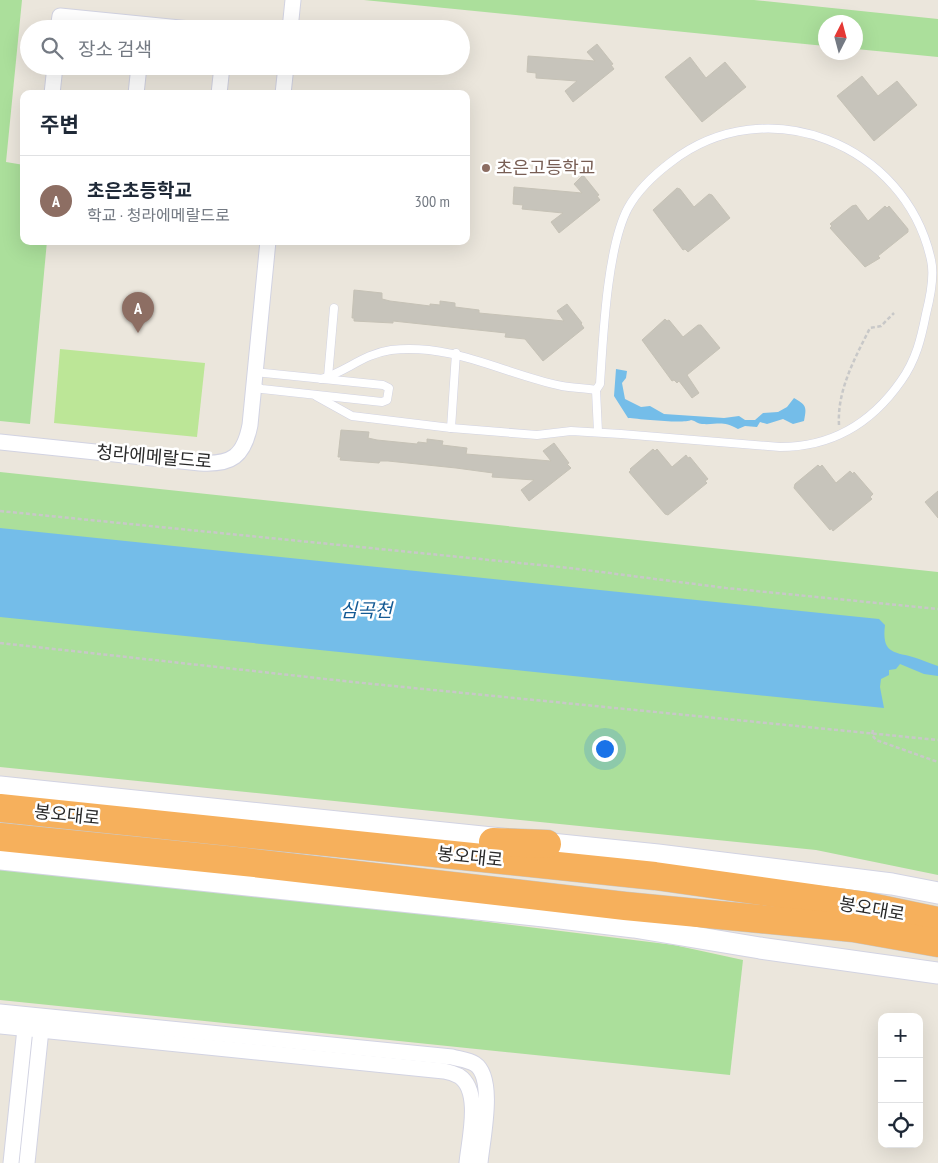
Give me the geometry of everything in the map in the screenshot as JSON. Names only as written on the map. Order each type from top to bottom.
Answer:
[{"type":"highway","points":[[0,795],[184,827]]},
{"type":"highway","name":"봉오대로","points":[[0,808],[655,876],[861,906],[938,921]]},
{"type":"highway","points":[[249,834],[546,844]]},
{"type":"highway","name":"봉오대로","points":[[0,837],[245,862],[625,906],[853,928],[938,943]]},
{"type":"highway","points":[[0,849],[178,856]]},
{"type":"highway","points":[[245,862],[544,916]]},
{"type":"main road","name":"봉오대로","points":[[0,787],[546,844],[892,884],[938,893]]},
{"type":"main road","points":[[0,859],[544,916],[634,927],[760,948],[938,973]]},
{"type":"street","points":[[291,20],[293,0]]},
{"type":"street","points":[[59,20],[60,16],[93,20]]},
{"type":"street","points":[[52,90],[54,75]]},
{"type":"street","points":[[136,90],[138,75]]},
{"type":"street","points":[[219,90],[221,75]]},
{"type":"street","points":[[283,90],[285,75]]},
{"type":"street","name":"청라에메랄드로","points":[[0,442],[216,464],[228,461],[241,451],[249,432],[268,245]]},
{"type":"street","points":[[0,1012],[26,1022]]},
{"type":"street","points":[[11,1163],[26,1022]]},
{"type":"street","points":[[0,1026],[26,1022],[42,1023],[452,1057],[475,1064],[483,1073],[487,1092],[480,1163]]},
{"type":"street","points":[[27,1163],[42,1023]]},
{"type":"street","points":[[42,1023],[444,1071],[460,1077],[467,1086],[473,1101],[467,1163]]},
{"type":"lane","points":[[316,396],[352,416],[452,428],[537,435],[598,432],[788,447],[820,443],[839,436],[864,419],[890,395],[914,360],[929,301],[932,261],[914,216],[895,186],[875,166],[828,140],[786,128],[752,128],[702,142],[687,150],[659,171],[633,200],[623,219],[614,257],[600,384],[596,390],[598,432]]},
{"type":"lane","points":[[324,378],[334,308]]},
{"type":"lane","points":[[324,378],[360,358],[390,350],[418,350],[456,354],[562,386],[596,390]]},
{"type":"lane","points":[[452,428],[456,354]]},
{"type":"lane","points":[[324,378],[383,385],[389,388],[387,400],[382,402],[262,389],[254,379],[324,378]]},
{"type":"path","points":[[839,436],[838,417],[842,392],[851,364],[870,328],[881,326],[894,312]]},
{"type":"path","points":[[0,511],[570,568],[726,588],[938,609]]},
{"type":"path","points":[[0,643],[343,681],[872,735],[938,740]]},
{"type":"path","points":[[873,730],[872,735],[876,740],[938,762]]},
{"type":"green space","points":[[0,0],[22,0],[6,162],[20,164],[20,245],[47,245],[30,424],[0,421]]},
{"type":"green space","points":[[364,0],[754,0],[938,19],[938,57],[863,50],[863,15],[818,15],[818,45]]},
{"type":"green space","points":[[60,349],[205,363],[197,437],[54,423]]},
{"type":"green space","points":[[0,472],[938,572],[938,875],[816,850],[0,767]]},
{"type":"green space","points":[[0,867],[351,905],[674,945],[743,960],[730,1075],[0,1000]]},
{"type":"water","points":[[616,369],[627,371],[626,378],[622,383],[625,399],[641,407],[650,406],[664,414],[724,418],[739,416],[745,420],[755,420],[763,413],[778,412],[787,407],[794,398],[805,407],[804,421],[793,424],[783,419],[767,424],[760,422],[757,427],[745,426],[738,429],[724,424],[701,424],[691,420],[671,421],[628,418],[614,396]]},
{"type":"water","name":"심곡천","points":[[0,528],[879,619],[885,625],[884,635],[888,648],[938,666],[938,676],[924,674],[900,664],[896,669],[889,670],[889,675],[881,679],[880,687],[884,708],[0,617]]},
{"type":"building","points":[[597,44],[613,64],[611,65],[614,69],[573,102],[565,91],[577,81],[536,78],[536,73],[527,72],[528,56],[595,61],[587,52]]},
{"type":"building","points":[[690,57],[706,78],[725,62],[746,87],[702,122],[665,77]]},
{"type":"building","points":[[862,76],[878,96],[897,81],[917,105],[874,141],[837,96]]},
{"type":"building","points":[[583,175],[599,195],[597,196],[600,200],[559,233],[551,222],[563,213],[522,209],[523,205],[513,204],[514,187],[582,193],[574,184]]},
{"type":"building","points":[[677,188],[680,189],[694,207],[709,194],[712,195],[730,218],[688,252],[685,249],[683,250],[653,210]]},
{"type":"building","points":[[856,205],[868,221],[885,206],[887,208],[889,206],[908,229],[908,232],[878,256],[880,258],[865,267],[830,228],[832,226],[830,224],[852,206]]},
{"type":"building","points":[[354,290],[382,293],[382,299],[390,301],[430,306],[430,304],[440,305],[440,301],[455,303],[455,307],[479,310],[479,313],[564,321],[557,311],[567,304],[584,328],[543,361],[525,339],[505,337],[506,333],[393,321],[393,323],[354,321],[354,318],[352,318]]},
{"type":"building","points":[[665,319],[669,320],[683,337],[698,325],[701,325],[720,348],[687,375],[699,393],[692,398],[679,381],[677,383],[674,380],[672,381],[642,340]]},
{"type":"building","points":[[341,430],[369,432],[368,438],[377,440],[417,444],[418,442],[427,443],[427,439],[443,441],[442,445],[467,448],[466,454],[551,461],[543,451],[554,443],[571,468],[529,501],[521,490],[534,480],[492,477],[493,473],[456,468],[388,461],[380,461],[379,463],[340,460],[341,457],[338,457]]},
{"type":"building","points":[[653,449],[655,451],[657,449],[672,467],[686,455],[688,458],[690,457],[708,479],[705,481],[707,483],[668,515],[665,514],[629,472]]},
{"type":"building","points":[[818,465],[820,467],[822,465],[836,483],[850,471],[853,474],[854,472],[873,494],[870,497],[872,499],[833,531],[831,528],[830,530],[794,488],[795,484]]},
{"type":"building","points":[[938,491],[938,518],[925,502]]},
{"type":"place","name":"초은고등학교","points":[[486,168]]},
{"type":"place","name":"초은초등학교","points":[[138,333]]}]
